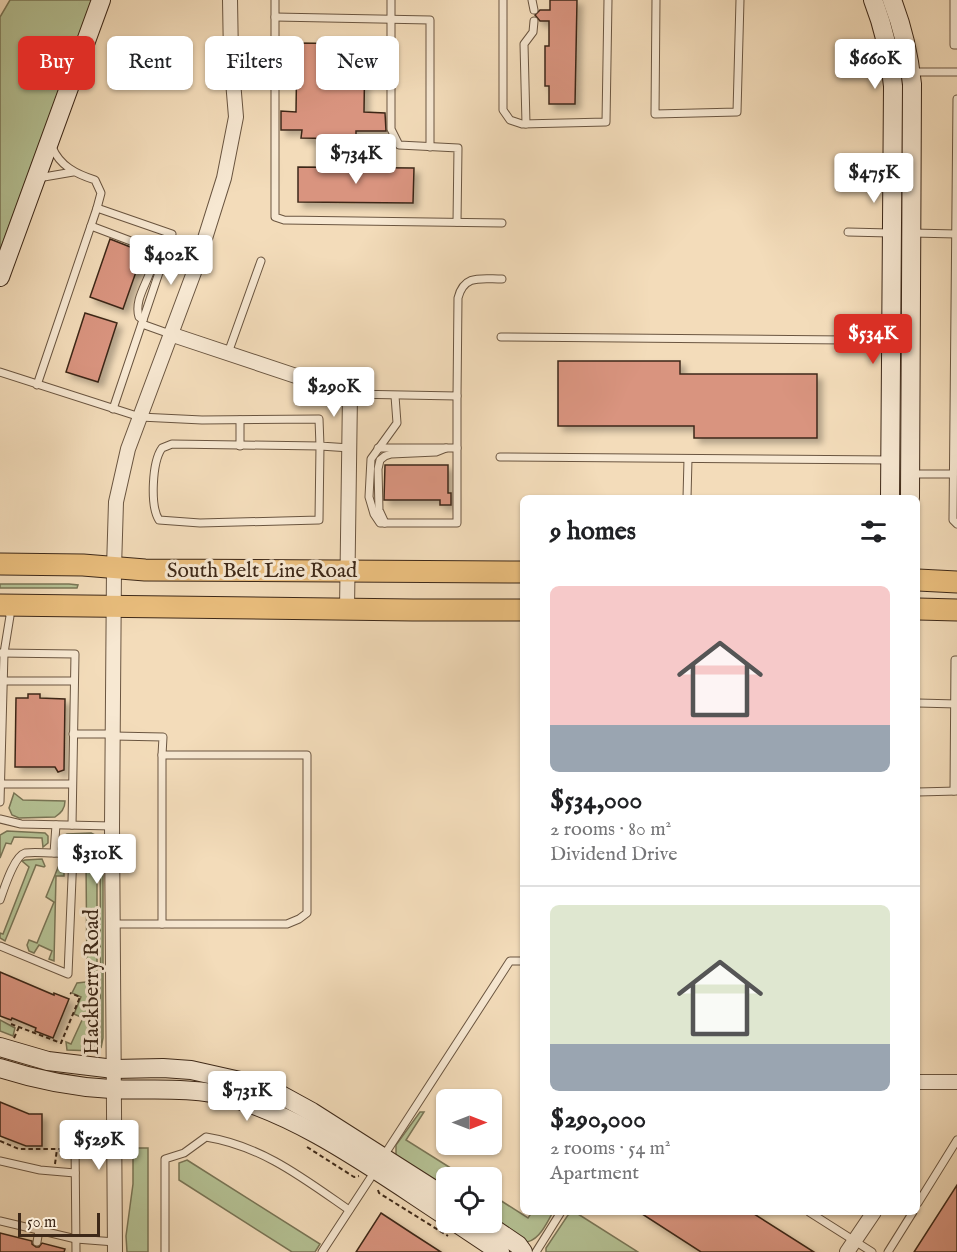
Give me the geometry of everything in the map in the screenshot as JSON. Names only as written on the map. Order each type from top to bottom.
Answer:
[{"type":"main road","name":"South Belt Line Road","points":[[0,564],[83,565],[144,570],[520,572]]},
{"type":"main road","points":[[920,580],[957,582]]},
{"type":"main road","name":"South Belt Line Road","points":[[3,605],[520,610]]},
{"type":"main road","points":[[920,609],[957,609]]},
{"type":"street","points":[[0,277],[101,0]]},
{"type":"street","name":"Hackberry Road","points":[[115,1247],[112,826],[116,502],[128,449],[195,267],[224,178],[236,117],[231,57],[230,0]]},
{"type":"street","points":[[873,0],[884,30],[893,86],[890,495]]},
{"type":"street","points":[[892,0],[902,24],[911,72],[910,495]]},
{"type":"street","points":[[892,233],[911,233]]},
{"type":"street","points":[[170,334],[350,394],[347,609]]},
{"type":"street","points":[[7,1042],[48,1061],[114,1069],[191,1070],[249,1083],[281,1095],[312,1112],[374,1173],[436,1194]]},
{"type":"street","points":[[0,1068],[63,1085],[113,1089],[167,1088],[210,1093],[239,1100],[269,1111],[310,1132],[436,1210]]},
{"type":"street","points":[[920,1082],[957,1082]]},
{"type":"street","points":[[851,1247],[872,1215]]},
{"type":"street","points":[[459,1233],[500,1252]]},
{"type":"street","points":[[500,1233],[518,1245],[523,1252]]},
{"type":"lane","points":[[274,0],[275,217],[284,220],[502,223]]},
{"type":"lane","points":[[391,0],[391,129],[399,145],[458,148],[457,222]]},
{"type":"lane","points":[[532,0],[534,10]]},
{"type":"lane","points":[[504,1],[503,110],[510,120],[526,124],[606,122],[608,0]]},
{"type":"lane","points":[[656,0],[655,114],[737,112],[740,0]]},
{"type":"lane","points":[[954,0],[954,45],[957,45]]},
{"type":"lane","points":[[275,17],[430,20],[430,147]]},
{"type":"lane","points":[[526,124],[525,40],[533,32],[534,21]]},
{"type":"lane","points":[[911,72],[957,72]]},
{"type":"lane","points":[[957,99],[953,474],[953,520],[957,524]]},
{"type":"lane","points":[[37,384],[101,193],[95,180],[73,172],[55,155],[51,139]]},
{"type":"lane","points":[[36,179],[73,172]]},
{"type":"lane","points":[[97,208],[172,234],[113,409]]},
{"type":"lane","points":[[91,226],[152,249],[154,257],[152,265],[137,307],[139,317],[142,322],[170,334]]},
{"type":"lane","points":[[848,232],[892,233]]},
{"type":"lane","points":[[911,233],[956,234]]},
{"type":"lane","points":[[228,353],[261,261]]},
{"type":"lane","points":[[395,396],[397,423],[371,459],[369,497],[374,514],[380,523],[457,523],[458,298],[461,288],[471,280],[502,279]]},
{"type":"lane","points":[[501,337],[847,340]]},
{"type":"lane","points":[[0,372],[140,417],[202,420],[319,419],[320,446],[319,520],[200,523],[159,520],[154,508],[154,463],[162,448],[172,444],[320,446],[350,448]]},
{"type":"lane","points":[[350,394],[457,396]]},
{"type":"lane","points":[[240,420],[240,446]]},
{"type":"lane","points":[[378,448],[457,448]]},
{"type":"lane","points":[[385,523],[379,510],[378,469],[380,460],[391,454],[436,452],[446,448]]},
{"type":"lane","points":[[500,457],[890,460]]},
{"type":"lane","points":[[687,495],[688,459]]},
{"type":"lane","points":[[910,474],[953,474]]},
{"type":"lane","points":[[0,802],[2,653],[10,616],[3,605]]},
{"type":"lane","points":[[2,653],[75,654],[72,825]]},
{"type":"lane","points":[[920,792],[956,791],[954,660],[957,660]]},
{"type":"lane","points":[[3,681],[74,681]]},
{"type":"lane","points":[[920,703],[956,704]]},
{"type":"lane","points":[[73,734],[163,737],[162,924]]},
{"type":"lane","points":[[113,924],[287,924],[307,913],[308,755],[162,755]]},
{"type":"lane","points":[[1,784],[72,784]]},
{"type":"lane","points":[[0,819],[21,824],[112,826]]},
{"type":"lane","points":[[54,853],[56,825]]},
{"type":"lane","points":[[0,900],[20,855],[24,853],[73,854],[68,974],[0,946]]},
{"type":"lane","points":[[322,1252],[510,961],[520,962]]},
{"type":"lane","points":[[165,1252],[165,1159],[184,1153],[206,1137],[253,1149],[299,1176],[349,1210]]},
{"type":"lane","points":[[76,1252],[75,1173],[79,1139]]},
{"type":"lane","points":[[920,1200],[957,1140]]},
{"type":"lane","points":[[0,1161],[40,1170],[75,1173]]},
{"type":"lane","points":[[536,1252],[559,1215]]},
{"type":"lane","points":[[813,1215],[851,1247],[872,1252]]},
{"type":"lane","points":[[888,1252],[911,1215]]},
{"type":"lane","points":[[0,1221],[115,1247]]},
{"type":"lane","points":[[37,1242],[39,1230]]},
{"type":"path","points":[[11,1024],[61,1043],[80,997],[70,993]]},
{"type":"path","points":[[7,1042],[19,1027]]},
{"type":"path","points":[[79,1139],[97,1140]]},
{"type":"path","points":[[0,1141],[19,1149],[60,1149],[60,1154],[67,1154],[68,1146]]},
{"type":"path","points":[[303,1144],[354,1177],[374,1173],[379,1193],[436,1222]]},
{"type":"path","points":[[54,1171],[57,1149]]},
{"type":"green space","points":[[10,0],[92,0],[79,36],[18,36],[18,90],[59,90],[0,251],[0,17]]},
{"type":"green space","points":[[0,584],[78,585],[77,588],[0,588]]},
{"type":"green space","points":[[14,793],[23,800],[65,801],[64,806],[55,817],[19,818],[12,815],[9,808]]},
{"type":"green space","points":[[7,831],[45,833],[48,836],[48,843],[43,847],[42,838],[14,837],[11,844],[6,843],[0,858],[0,835]]},
{"type":"green space","points":[[91,833],[97,836],[97,982],[87,980],[86,861],[78,861],[78,859],[86,859],[86,847],[78,847],[77,837],[67,837],[68,847],[64,847],[61,843],[63,836],[67,834]]},
{"type":"green space","points":[[100,838],[103,845],[103,1038],[101,1048]]},
{"type":"green space","points":[[42,859],[45,866],[36,865],[5,941],[0,938],[0,933],[3,934],[29,867],[22,861]]},
{"type":"green space","points":[[64,859],[64,876],[56,876],[54,961],[49,959],[52,951],[39,945],[34,953],[29,951],[27,945],[29,940],[37,943],[54,902],[46,897],[61,860]]},
{"type":"green space","points":[[86,982],[97,985],[97,1046],[95,1051],[67,1050],[66,1042],[71,1044],[83,1018],[74,1014],[81,997],[72,993],[77,983]]},
{"type":"green space","points":[[0,1020],[15,1028],[13,1036],[0,1031]]},
{"type":"green space","points":[[420,1112],[424,1112],[406,1140],[449,1167],[436,1167],[436,1184],[396,1157],[396,1145]]},
{"type":"green space","points":[[133,1148],[148,1148],[148,1252],[127,1252],[126,1236],[133,1184]]},
{"type":"green space","points":[[187,1160],[320,1244],[315,1252],[292,1252],[179,1180],[179,1163]]},
{"type":"green space","points":[[502,1201],[528,1218],[530,1215],[551,1215],[537,1237],[528,1242],[522,1242],[502,1229]]},
{"type":"green space","points":[[568,1215],[580,1215],[638,1252],[546,1252],[546,1248]]},
{"type":"building","points":[[550,0],[577,0],[575,104],[549,104],[549,86],[545,86],[545,46],[549,46],[549,21],[540,21],[535,15],[540,10],[550,10]]},
{"type":"building","points":[[304,43],[316,43],[316,90],[364,90],[364,112],[385,113],[386,131],[356,131],[356,139],[301,138],[302,130],[281,130],[281,111],[296,112],[296,90],[304,90]]},
{"type":"building","points":[[298,167],[414,168],[413,203],[298,202]]},
{"type":"building","points":[[110,239],[143,252],[123,309],[90,297]]},
{"type":"building","points":[[85,313],[117,323],[98,382],[66,372]]},
{"type":"building","points":[[558,361],[680,361],[680,374],[817,374],[817,438],[694,438],[694,426],[558,426]]},
{"type":"building","points":[[385,465],[448,465],[448,493],[451,493],[451,505],[440,505],[440,500],[384,500]]},
{"type":"building","points":[[28,694],[40,694],[40,698],[65,699],[64,770],[58,772],[55,767],[15,767],[16,698],[28,698]]},
{"type":"building","points":[[0,972],[69,999],[53,1038],[12,1018],[11,1020],[0,1016]]},
{"type":"building","points":[[0,1102],[29,1114],[42,1114],[42,1146],[26,1146],[0,1136]]},
{"type":"building","points":[[957,1185],[957,1252],[914,1252]]},
{"type":"building","points":[[381,1213],[413,1234],[441,1252],[356,1252]]},
{"type":"building","points":[[644,1215],[756,1215],[814,1252],[701,1252]]},
{"type":"building","points":[[0,1233],[32,1241],[36,1247],[42,1243],[65,1249],[64,1252],[0,1252]]}]
